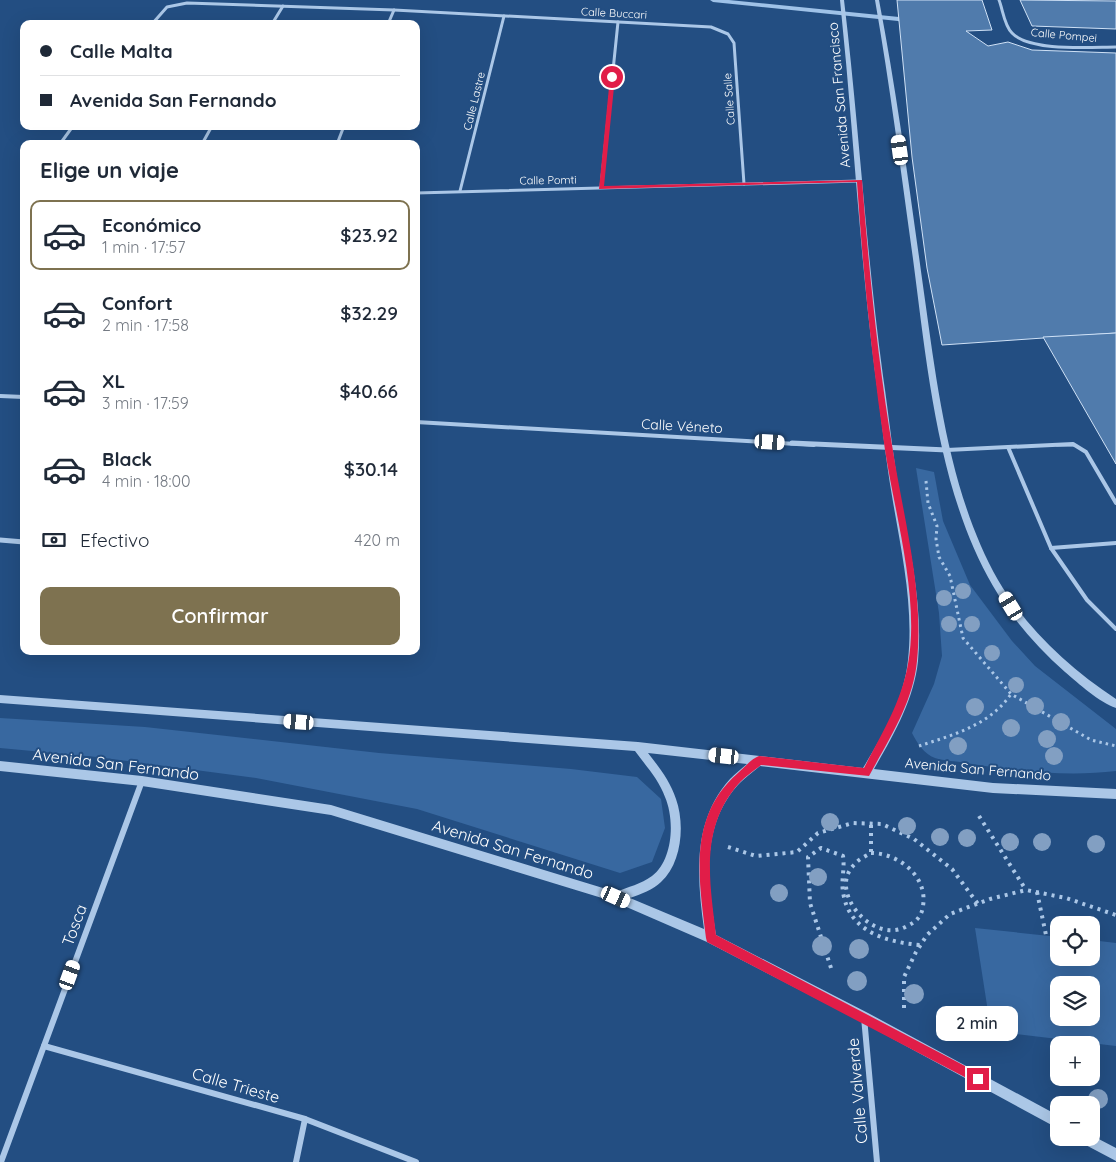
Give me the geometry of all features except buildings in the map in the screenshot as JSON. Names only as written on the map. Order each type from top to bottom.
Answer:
[{"type":"street","name":"Avenida San Francisco","points":[[842,0],[865,254],[888,449],[912,590],[914,624],[913,663],[902,706],[866,773]]},
{"type":"street","points":[[877,0],[934,387],[957,492],[984,561],[1011,606],[1051,654],[1096,691],[1116,704]]},
{"type":"street","name":"Calle Pompei","points":[[999,0],[1012,32],[1021,39],[1040,44],[1116,47]]},
{"type":"street","name":"Calle Buccari","points":[[156,20],[167,7],[187,3],[394,10],[711,27]]},
{"type":"street","points":[[274,20],[283,6]]},
{"type":"street","points":[[390,20],[394,10]]},
{"type":"street","name":"Calle Lastre","points":[[460,191],[504,16]]},
{"type":"street","points":[[601,187],[618,22]]},
{"type":"street","name":"Calle Salle","points":[[711,27],[728,34],[734,43],[744,184]]},
{"type":"street","name":"Calle Pomti","points":[[420,194],[859,180]]},
{"type":"street","points":[[0,396],[20,397]]},
{"type":"street","name":"Calle Véneto","points":[[420,422],[888,449],[948,450]]},
{"type":"street","points":[[0,540],[20,542]]},
{"type":"street","name":"Avenida San Fernando","points":[[0,699],[638,747],[993,788],[1116,794]]},
{"type":"street","points":[[616,897],[640,888],[658,877],[675,842],[677,820],[672,800],[665,786],[638,747]]},
{"type":"street","points":[[711,938],[704,875],[705,842],[714,811],[732,784],[759,760]]},
{"type":"street","name":"Avenida San Fernando","points":[[0,766],[142,781],[331,810],[616,897],[711,938],[864,1017],[1050,1118]]},
{"type":"street","name":"Tosca","points":[[1,1162],[142,781]]},
{"type":"street","name":"Calle Valverde","points":[[864,1017],[877,1162]]},
{"type":"street","name":"Calle Trieste","points":[[44,1046],[306,1119],[416,1162]]},
{"type":"street","points":[[296,1162],[306,1119]]},
{"type":"street","points":[[1099,1146],[1116,1155]]},
{"type":"lane","points":[[948,450],[1064,443],[1080,447],[1089,457],[1116,503]]},
{"type":"lane","points":[[1008,447],[1051,548],[1087,600],[1116,629]]},
{"type":"lane","points":[[1051,548],[1116,542]]},
{"type":"path","points":[[926,481],[928,503],[937,526],[936,539],[940,557],[950,576],[963,638],[1011,694],[1091,740],[1116,746]]},
{"type":"path","points":[[919,746],[970,728],[1006,705],[1011,694]]},
{"type":"path","points":[[979,816],[1026,890]]},
{"type":"path","points":[[720,844],[756,856],[797,852],[818,833],[854,823],[882,824],[914,839],[952,869],[978,904]]},
{"type":"path","points":[[871,825],[871,854]]},
{"type":"path","points":[[831,968],[810,903],[808,857],[821,848],[843,856],[846,866],[843,892],[851,912],[863,928],[888,941],[920,945]]},
{"type":"path","points":[[871,854],[895,857],[914,874],[921,886],[922,911],[917,921],[908,928],[897,932],[884,931],[871,926],[859,916],[850,904],[846,890],[851,866],[860,858],[871,854]]},
{"type":"path","points":[[904,1008],[904,977],[927,935],[950,914],[1026,890],[1066,898],[1115,915]]},
{"type":"path","points":[[1036,892],[1046,935]]},
{"type":"shaded area","points":[[916,468],[934,472],[943,521],[970,585],[1012,641],[1035,666],[1116,729],[1116,771],[1060,773],[1003,768],[935,758],[927,754],[919,744],[912,733],[934,684],[942,656],[939,613]]},
{"type":"shaded area","points":[[0,718],[145,727],[379,753],[571,769],[637,777],[661,799],[665,828],[652,862],[620,873],[417,809],[256,778],[97,757],[0,748]]},
{"type":"shaded area","points":[[975,928],[1050,936],[1050,966],[1100,966],[1100,941],[1116,943],[1116,1046],[1100,1044],[1100,1036],[1050,1036],[1050,1038],[991,1031]]},
{"type":"waterway","points":[[713,0],[899,19],[910,23]]},
{"type":"route","points":[[612,77],[601,187],[859,180],[865,254],[888,449],[912,590],[914,624],[913,663],[902,706],[866,773],[759,760],[732,784],[714,811],[705,842],[703,867],[705,899],[711,938],[864,1017],[978,1079]]}]
